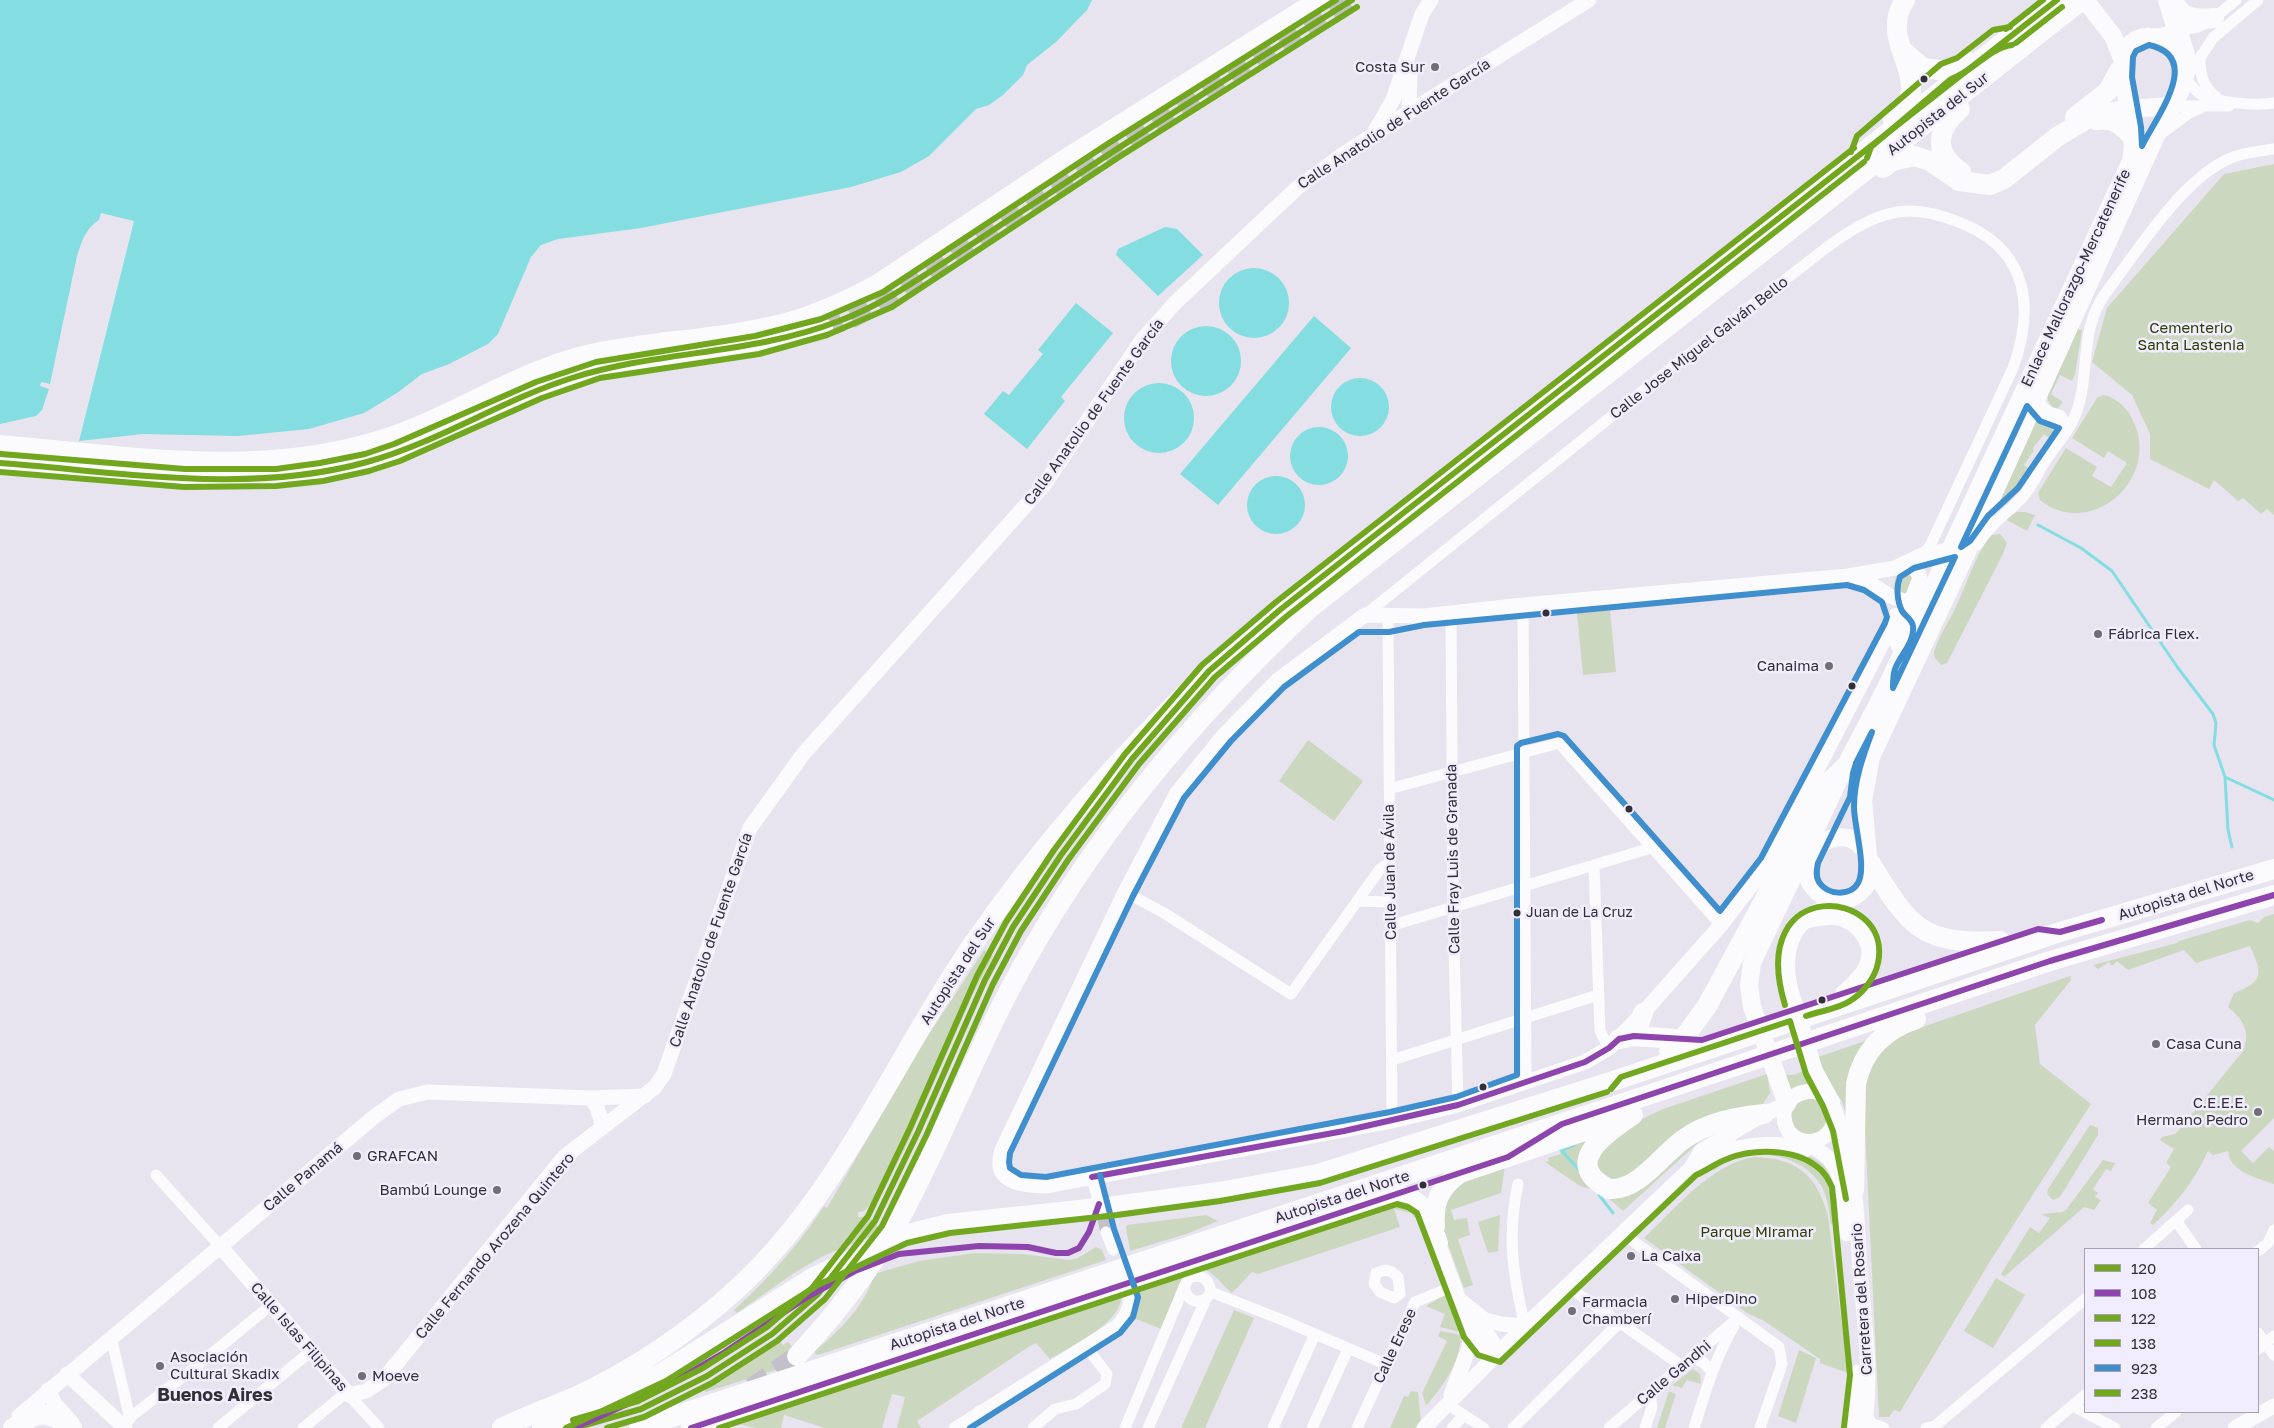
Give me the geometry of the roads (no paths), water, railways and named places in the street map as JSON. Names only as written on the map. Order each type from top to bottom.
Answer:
[{"type":"highway","points":[[0,463],[210,479],[268,478],[312,474],[340,469],[391,454],[570,377],[712,337],[785,323],[856,296],[914,262],[1062,162],[1319,0]]},
{"type":"highway","points":[[1860,155],[1863,142],[1897,116],[1908,102],[1912,83],[1897,40],[1895,26],[1898,10],[1905,0]]},
{"type":"highway","name":"Autopista del Sur","points":[[502,1428],[581,1394],[622,1373],[669,1344],[709,1314],[769,1258],[800,1222],[827,1184],[972,946],[1021,878],[1081,805],[1144,735],[1208,671],[1281,609],[2057,0]]},
{"type":"highway","name":"Autopista del Sur","points":[[797,1356],[856,1285],[905,1210],[1010,990],[1039,938],[1102,838],[1163,760],[1230,686],[1309,609],[2084,0]]},
{"type":"highway","points":[[2168,0],[2190,67]]},
{"type":"highway","points":[[2173,0],[2178,9],[2187,16],[2201,19],[2214,18]]},
{"type":"highway","points":[[1902,50],[1923,68],[1948,71],[1961,66],[1996,38],[2011,36]]},
{"type":"highway","points":[[2057,137],[2064,127],[2108,91],[2122,74]]},
{"type":"highway","points":[[1971,183],[1947,160],[1940,139],[1942,129],[1946,123],[1972,98],[1975,86]]},
{"type":"highway","points":[[1857,178],[1872,176],[1892,161],[1914,156],[1930,161],[1959,181],[1990,185],[2004,179],[2057,137],[2096,115],[2129,109]]},
{"type":"highway","points":[[2084,122],[2107,119],[2114,121],[2134,138]]},
{"type":"highway","points":[[0,445],[202,461],[252,462],[315,456],[384,439],[532,373],[615,350],[662,351],[757,345],[823,328]]},
{"type":"highway","points":[[1684,1043],[1707,1006],[1827,784],[1845,767]]},
{"type":"highway","points":[[1869,859],[1904,914],[1929,933],[1966,943],[2000,941]]},
{"type":"highway","name":"Autopista del Norte","points":[[542,1428],[582,1412],[662,1373],[814,1277],[904,1235],[948,1224],[1116,1206],[1219,1192],[1318,1174],[1604,1084],[2060,932],[2274,869]]},
{"type":"highway","name":"Autopista del Norte","points":[[638,1428],[1562,1124],[2050,961],[2274,895]]},
{"type":"highway","points":[[1808,918],[1835,915],[1856,922],[1864,931],[1871,952],[1868,968],[1862,978],[1845,994]]},
{"type":"highway","points":[[1604,1084],[1616,1069],[1684,1043],[1845,994],[2038,929],[2060,932]]},
{"type":"highway","points":[[1854,1190],[1856,1084],[1858,1073],[1873,1045],[1888,1031],[1900,1024],[2025,982],[2050,961]]},
{"type":"highway","points":[[1643,1014],[1638,1027],[1643,1037]]},
{"type":"highway","points":[[1614,1044],[1643,1037],[1684,1043]]},
{"type":"highway","points":[[1438,1243],[1435,1208],[1438,1195],[1460,1173],[1706,1090],[1784,1050]]},
{"type":"highway","points":[[1633,1115],[1604,1135],[1595,1143],[1590,1152],[1589,1169],[1594,1178],[1609,1188],[1627,1186],[1685,1138],[1702,1129],[1737,1117],[1764,1114]]},
{"type":"highway","points":[[1508,1156],[1562,1124]]},
{"type":"highway","points":[[691,1428],[1397,1195],[1412,1199],[1424,1208],[1438,1243]]},
{"type":"highway","points":[[514,1428],[578,1405],[605,1400]]},
{"type":"highway","points":[[2,1428],[45,1414],[54,1416],[74,1428]]},
{"type":"main road","points":[[2084,0],[2108,30],[2122,74],[2129,109],[2171,106],[2190,67],[2176,49],[2161,38],[2108,30]]},
{"type":"main road","points":[[2122,74],[2129,46],[2139,38],[2147,35]]},
{"type":"main road","name":"Enlace Mallorazgo-Mercatenerife","points":[[1787,1104],[1752,1006],[1749,986],[1756,951],[1845,767],[2035,402],[2171,106]]},
{"type":"main road","name":"Enlace Mallorazgo-Mercatenerife","points":[[1869,859],[1863,800],[1864,786],[1871,757],[1958,552],[2130,161],[2134,138],[2129,109]]},
{"type":"main road","points":[[2035,402],[2045,414],[2063,425]]},
{"type":"main road","points":[[1884,692],[1886,670],[1905,630],[1903,623],[1896,617]]},
{"type":"main road","points":[[1788,887],[1801,876],[1807,866],[1842,792],[1845,767]]},
{"type":"main road","points":[[1815,848],[1827,839],[1844,838],[1860,845],[1869,859],[1870,876],[1866,886],[1859,895],[1842,901],[1808,918],[1800,925],[1788,947],[1786,976],[1789,989],[1814,1071],[1833,1107]]},
{"type":"main road","points":[[1807,866],[1809,882],[1814,890],[1827,898],[1842,901]]},
{"type":"main road","points":[[1764,1114],[1776,1095],[1777,1080]]},
{"type":"street","points":[[1409,112],[1402,109],[1398,102],[1422,14],[1431,0]]},
{"type":"street","name":"Calle Anatolio de Fuente García","points":[[645,1096],[655,1087],[664,1074],[750,828],[799,760],[1040,490],[1142,340],[1175,303],[1297,188],[1409,112],[1589,0]]},
{"type":"street","points":[[2147,35],[2177,32],[2198,27],[2214,18],[2236,0]]},
{"type":"street","points":[[2190,67],[2214,38],[2258,0]]},
{"type":"street","points":[[2190,67],[2199,93],[2218,99],[2250,104]]},
{"type":"street","points":[[2190,67],[2200,71],[2205,86],[2218,99]]},
{"type":"street","points":[[1403,84],[1414,90],[1429,95],[1436,95]]},
{"type":"street","points":[[1373,136],[1403,84]]},
{"type":"street","points":[[2171,106],[2203,107],[2274,103]]},
{"type":"street","points":[[2155,138],[2189,113],[2203,107]]},
{"type":"street","points":[[1896,617],[1904,615],[1920,578],[1918,572],[1912,567],[1898,567],[1848,576],[1394,619],[1360,619],[1278,680],[1224,735],[1177,793],[1125,892],[1002,1150],[1000,1166],[1007,1177],[1024,1185],[1047,1186],[1392,1121],[1458,1105],[1585,1062],[1614,1044],[1643,1014],[1721,925],[1768,863],[1896,617],[1888,586],[1898,567],[1922,555],[1958,552],[1976,548],[1995,522],[2025,494],[2063,425],[2065,416],[2074,400],[2084,365],[2086,340],[2095,308],[2182,193],[2200,177],[2235,156],[2274,149]]},
{"type":"street","name":"Calle Jose Miguel Galván Bello","points":[[1360,619],[1679,362],[1840,238],[1865,224],[1889,215],[1908,211],[1953,219],[1977,230],[1997,244],[2014,264],[2023,289],[2026,315],[2021,345],[2013,368],[1930,546],[1922,555]]},
{"type":"street","points":[[1848,576],[1873,585],[1890,596],[1910,603]]},
{"type":"street","name":"Calle Juan de Ávila","points":[[1392,594],[1394,619],[1389,789],[1392,1121]]},
{"type":"street","points":[[1523,606],[1526,1081]]},
{"type":"street","name":"Calle Fray Luis de Granada","points":[[1451,613],[1453,908],[1458,1105]]},
{"type":"street","points":[[1389,789],[1559,743],[1721,925]]},
{"type":"street","points":[[1390,926],[1651,848]]},
{"type":"street","points":[[1125,892],[1164,913],[1291,994],[1380,869],[1389,863]]},
{"type":"street","points":[[1594,864],[1600,1031],[1614,1044]]},
{"type":"street","points":[[1357,901],[1390,902]]},
{"type":"street","points":[[1392,1060],[1598,995]]},
{"type":"street","points":[[1424,1428],[1525,1326],[1691,1168],[1701,1151],[1764,1114],[1787,1104],[1799,1093],[1810,1091],[1823,1095],[1833,1107],[1833,1126],[1820,1140],[1752,1139],[1736,1143],[1704,1163],[1691,1168]]},
{"type":"street","name":"Calle Panamá","points":[[14,1424],[48,1390],[374,1117],[398,1099],[428,1092],[591,1098],[645,1096]]},
{"type":"street","name":"Calle Fernando Arozena Quintero","points":[[348,1393],[375,1386],[389,1374],[564,1157],[645,1096]]},
{"type":"street","points":[[591,1098],[597,1107],[603,1127]]},
{"type":"street","points":[[1787,1104],[1784,1118],[1788,1130],[1801,1140]]},
{"type":"street","name":"Carretera del Rosario","points":[[1833,1107],[1841,1129],[1854,1190],[1868,1372],[1862,1423]]},
{"type":"street","name":"Carretera del Rosario","points":[[1801,1140],[1831,1161],[1844,1193],[1862,1423]]},
{"type":"street","points":[[1723,1151],[1758,1144],[1794,1146],[1818,1157],[1836,1171]]},
{"type":"street","points":[[156,1175],[220,1246]]},
{"type":"street","points":[[1092,1177],[1097,1197]]},
{"type":"street","points":[[1518,1184],[1513,1216],[1514,1273],[1525,1326]]},
{"type":"street","points":[[2145,1248],[2177,1222],[2188,1210]]},
{"type":"street","points":[[2177,1222],[2195,1248]]},
{"type":"street","points":[[2259,1250],[2268,1242],[2274,1230]]},
{"type":"street","points":[[1106,1232],[1113,1250]]},
{"type":"street","points":[[1622,1234],[1779,1347],[1782,1364],[1760,1428]]},
{"type":"street","points":[[1438,1243],[1471,1332],[1483,1348],[1498,1354]]},
{"type":"street","name":"Calle Islas Filipinas","points":[[220,1246],[379,1428]]},
{"type":"street","points":[[1125,1428],[1184,1287],[1189,1278],[1197,1275],[1205,1278],[1210,1284],[1209,1296],[1148,1428]]},
{"type":"street","points":[[1567,1286],[1682,1366]]},
{"type":"street","points":[[1184,1287],[1186,1295],[1191,1301],[1200,1302],[1209,1296]]},
{"type":"street","points":[[1457,1293],[1485,1320],[1501,1324],[1525,1326]]},
{"type":"street","points":[[1457,1293],[1483,1326],[1498,1354]]},
{"type":"street","name":"Calle Erese","points":[[1357,1428],[1414,1302],[1457,1293]]},
{"type":"street","points":[[1209,1296],[1315,1334],[1385,1364]]},
{"type":"street","points":[[954,1428],[1123,1318],[1128,1307],[1129,1298]]},
{"type":"street","points":[[1932,1427],[2084,1300]]},
{"type":"street","points":[[125,1424],[271,1304]]},
{"type":"street","points":[[1694,1428],[1712,1371],[1721,1349],[1738,1318]]},
{"type":"street","name":"Calle Gandhi","points":[[1609,1428],[1738,1318]]},
{"type":"street","points":[[1514,1428],[1620,1322]]},
{"type":"street","points":[[1447,1404],[1462,1371],[1469,1348],[1471,1332]]},
{"type":"street","points":[[1273,1428],[1315,1334]]},
{"type":"street","points":[[111,1337],[125,1424]]},
{"type":"street","points":[[1712,1341],[1721,1349]]},
{"type":"street","points":[[2266,1343],[2274,1355]]},
{"type":"street","points":[[1033,1428],[1055,1410],[1076,1404],[1105,1384],[1107,1374],[1085,1344]]},
{"type":"street","points":[[1312,1428],[1348,1349]]},
{"type":"street","points":[[218,1428],[312,1351]]},
{"type":"street","points":[[88,1393],[83,1381],[83,1373],[89,1356]]},
{"type":"street","points":[[1692,1357],[1704,1363],[1712,1371]]},
{"type":"street","points":[[67,1374],[125,1424]]},
{"type":"street","points":[[48,1390],[55,1404],[74,1428]]},
{"type":"street","points":[[303,1428],[348,1393]]},
{"type":"street","points":[[1645,1428],[1652,1408],[1650,1393]]},
{"type":"street","points":[[2046,1428],[2084,1396]]},
{"type":"street","points":[[1447,1404],[1484,1428]]},
{"type":"street","points":[[2073,1406],[2084,1412]]},
{"type":"street","points":[[2235,1428],[2274,1406]]},
{"type":"street","points":[[971,1428],[980,1410]]},
{"type":"street","points":[[2086,1413],[2115,1428]]},
{"type":"street","points":[[2156,1428],[2175,1413]]},
{"type":"street","points":[[1452,1428],[1464,1415]]},
{"type":"street","points":[[2252,1428],[2274,1416]]},
{"type":"street","points":[[1862,1423],[1884,1428]]},
{"type":"water","points":[[0,0],[1092,0],[1087,10],[1056,42],[1027,65],[1023,75],[1003,95],[989,105],[976,109],[929,156],[901,172],[851,187],[641,228],[558,239],[541,245],[531,257],[498,334],[488,344],[449,364],[422,374],[397,393],[364,413],[309,429],[238,436],[143,434],[79,441],[134,221],[101,213],[99,220],[87,231],[77,256],[50,384],[41,382],[40,386],[49,389],[42,410],[36,416],[0,424]]},
{"type":"water","points":[[1165,227],[1177,229],[1203,255],[1158,296],[1116,255],[1118,249]]},
{"type":"water","points":[[1261,268],[1274,274],[1283,283],[1287,289],[1289,303],[1287,317],[1279,328],[1268,336],[1247,338],[1240,336],[1229,328],[1221,317],[1219,296],[1221,289],[1229,278],[1240,270]]},
{"type":"water","points":[[1076,303],[1113,333],[1061,397],[1065,401],[1027,449],[984,414],[1003,391],[1009,395],[1043,354],[1038,350]]},
{"type":"water","points":[[1314,316],[1351,348],[1218,505],[1180,474]]},
{"type":"water","points":[[1213,326],[1226,332],[1235,341],[1239,347],[1241,361],[1239,375],[1231,386],[1220,394],[1199,396],[1192,394],[1181,386],[1173,375],[1171,354],[1173,347],[1181,336],[1192,328]]},
{"type":"water","points":[[1360,378],[1376,383],[1384,391],[1389,407],[1384,423],[1376,431],[1360,436],[1344,431],[1336,423],[1331,407],[1336,391],[1344,383]]},
{"type":"water","points":[[1166,383],[1179,389],[1188,398],[1192,404],[1194,418],[1192,432],[1184,443],[1173,451],[1152,453],[1145,451],[1134,443],[1126,432],[1124,411],[1126,404],[1134,393],[1145,385]]},
{"type":"water","points":[[1319,427],[1335,432],[1343,440],[1348,456],[1343,472],[1335,480],[1319,485],[1303,480],[1295,472],[1290,456],[1295,440],[1303,432]]},
{"type":"water","points":[[1276,476],[1292,481],[1300,489],[1305,505],[1300,521],[1292,529],[1276,534],[1260,529],[1252,521],[1247,505],[1252,489],[1260,481]]},
{"type":"waterway","points":[[2038,525],[2081,548],[2112,571],[2178,668],[2213,714],[2216,723],[2214,745],[2225,777],[2228,830],[2232,847]]},
{"type":"waterway","points":[[2225,777],[2274,800]]},
{"type":"waterway","points":[[1562,1150],[1574,1145]]},
{"type":"waterway","points":[[1560,1149],[1580,1171]]},
{"type":"waterway","points":[[1599,1195],[1613,1213]]},
{"type":"tunnel","points":[[823,328],[852,318],[887,300],[1114,150],[1352,0]]},
{"type":"tunnel","points":[[1099,1203],[1106,1232]]},
{"type":"tunnel","points":[[752,1388],[797,1356]]},
{"type":"place","name":"Costa Sur","points":[[1435,67]]},
{"type":"place","name":"Fábrica Flex.","points":[[2098,634]]},
{"type":"place","name":"Canaima","points":[[1829,666]]},
{"type":"place","name":"Juan de La Cruz","points":[[1517,913]]},
{"type":"place","name":"Casa Cuna","points":[[2156,1044]]},
{"type":"place","name":"C.E.E.E. Hermano Pedro","points":[[2258,1112]]},
{"type":"place","name":"GRAFCAN","points":[[357,1156]]},
{"type":"place","name":"Bambú Lounge","points":[[497,1190]]},
{"type":"place","name":"La Caixa","points":[[1631,1256]]},
{"type":"place","name":"HiperDino","points":[[1675,1299]]},
{"type":"place","name":"Farmacia Chamberí","points":[[1572,1311]]},
{"type":"place","name":"Asociación Cultural Skadix","points":[[160,1366]]},
{"type":"place","name":"Moeve","points":[[362,1376]]},
{"type":"district","name":"Buenos Aires","points":[[215,1395]]},
{"type":"park label","name":"Cementerio Santa Lastenia","points":[[2191,336]]},
{"type":"park label","name":"Parque Miramar","points":[[1757,1232]]}]
